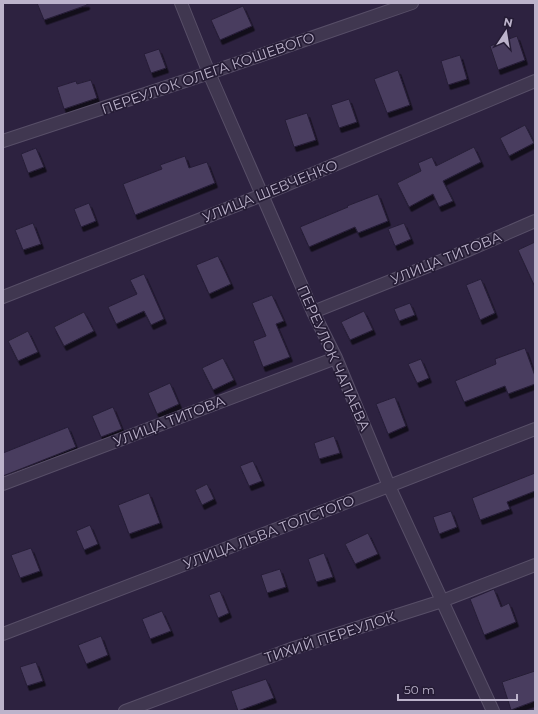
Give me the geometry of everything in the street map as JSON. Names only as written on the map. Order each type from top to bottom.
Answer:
[{"type":"street","name":"ПЕРЕУЛОК ЧАПАЕВА","points":[[181,3],[209,73],[313,312],[336,358],[389,486],[493,711]]},
{"type":"street","name":"ПЕРЕУЛОК ОЛЕГА КОШЕВОГО","points":[[3,141],[209,73],[412,3]]},
{"type":"street","name":"УЛИЦА ШЕВЧЕНКО","points":[[3,297],[262,195],[535,81]]},
{"type":"street","name":"УЛИЦА ТИТОВА","points":[[313,312],[466,251],[535,221]]},
{"type":"street","name":"УЛИЦА ТИТОВА","points":[[3,484],[336,358]]},
{"type":"street","name":"УЛИЦА ЛЬВА ТОЛСТОГО","points":[[3,634],[535,429]]},
{"type":"street","name":"ТИХИЙ ПЕРЕУЛОК","points":[[125,711],[291,649],[442,601],[535,565]]},
{"type":"building","points":[[37,3],[87,3],[87,5],[44,20]]},
{"type":"building","points":[[243,6],[252,26],[220,40],[211,20]]},
{"type":"building","points":[[517,36],[525,60],[498,70],[490,46]]},
{"type":"building","points":[[159,49],[166,68],[151,73],[144,54]]},
{"type":"building","points":[[460,55],[467,79],[448,85],[441,61]]},
{"type":"building","points":[[398,70],[410,105],[387,113],[374,79]]},
{"type":"building","points":[[91,80],[97,98],[64,109],[57,87],[76,81],[77,84]]},
{"type":"building","points":[[349,99],[357,122],[339,128],[331,105]]},
{"type":"building","points":[[307,113],[316,140],[294,147],[285,120]]},
{"type":"building","points":[[525,125],[534,143],[509,156],[500,138]]},
{"type":"building","points":[[474,147],[481,162],[443,181],[453,201],[439,207],[433,194],[409,207],[397,183],[421,171],[418,163],[432,157],[436,166]]},
{"type":"building","points":[[36,148],[44,167],[28,173],[21,154]]},
{"type":"building","points":[[185,156],[189,168],[207,162],[215,183],[135,215],[123,184],[162,169],[160,165]]},
{"type":"building","points":[[378,194],[388,221],[358,233],[355,227],[309,247],[300,227]]},
{"type":"building","points":[[89,203],[96,221],[81,227],[74,209]]},
{"type":"building","points":[[33,223],[41,244],[23,250],[15,230]]},
{"type":"building","points":[[404,223],[411,239],[395,246],[388,229]]},
{"type":"building","points":[[535,242],[535,287],[518,250]]},
{"type":"building","points":[[218,256],[231,284],[209,294],[196,265]]},
{"type":"building","points":[[144,274],[164,319],[151,325],[144,311],[116,324],[108,307],[137,294],[130,280]]},
{"type":"building","points":[[481,279],[495,313],[480,320],[466,285]]},
{"type":"building","points":[[272,295],[284,321],[276,324],[290,357],[263,367],[253,341],[266,336],[252,303]]},
{"type":"building","points":[[410,303],[415,315],[399,321],[394,309]]},
{"type":"building","points":[[364,311],[373,330],[350,340],[341,322]]},
{"type":"building","points":[[84,312],[94,331],[64,346],[54,327]]},
{"type":"building","points":[[28,331],[38,352],[18,361],[8,341]]},
{"type":"building","points":[[525,348],[535,376],[535,384],[508,394],[505,386],[464,402],[455,381],[496,364],[495,359]]},
{"type":"building","points":[[223,358],[234,380],[213,390],[202,368]]},
{"type":"building","points":[[421,359],[429,378],[417,383],[408,364]]},
{"type":"building","points":[[170,383],[179,404],[157,414],[148,393]]},
{"type":"building","points":[[395,397],[406,426],[388,434],[376,404]]},
{"type":"building","points":[[113,407],[122,429],[101,437],[92,416]]},
{"type":"building","points":[[68,427],[76,447],[3,476],[3,453]]},
{"type":"building","points":[[334,436],[340,453],[319,459],[314,443]]},
{"type":"building","points":[[253,461],[262,481],[249,486],[240,466]]},
{"type":"building","points":[[535,473],[535,491],[507,502],[510,509],[480,520],[472,498]]},
{"type":"building","points":[[207,484],[214,499],[202,505],[195,490]]},
{"type":"building","points":[[149,493],[160,523],[129,534],[118,505]]},
{"type":"building","points":[[451,511],[457,527],[439,534],[433,517]]},
{"type":"building","points":[[90,525],[98,544],[84,550],[76,531]]},
{"type":"building","points":[[368,533],[378,554],[355,564],[345,544]]},
{"type":"building","points":[[31,548],[40,571],[20,578],[11,555]]},
{"type":"building","points":[[324,553],[333,577],[316,582],[308,559]]},
{"type":"building","points":[[280,569],[286,587],[267,593],[261,575]]},
{"type":"building","points":[[494,589],[501,607],[509,603],[516,622],[484,635],[470,599]]},
{"type":"building","points":[[220,591],[229,613],[218,618],[209,595]]},
{"type":"building","points":[[162,611],[171,631],[150,639],[142,619]]},
{"type":"building","points":[[101,636],[108,655],[86,664],[78,645]]},
{"type":"building","points":[[36,662],[43,681],[27,686],[20,667]]},
{"type":"building","points":[[535,671],[535,701],[511,710],[502,682]]},
{"type":"building","points":[[266,679],[274,698],[238,711],[231,691]]}]
